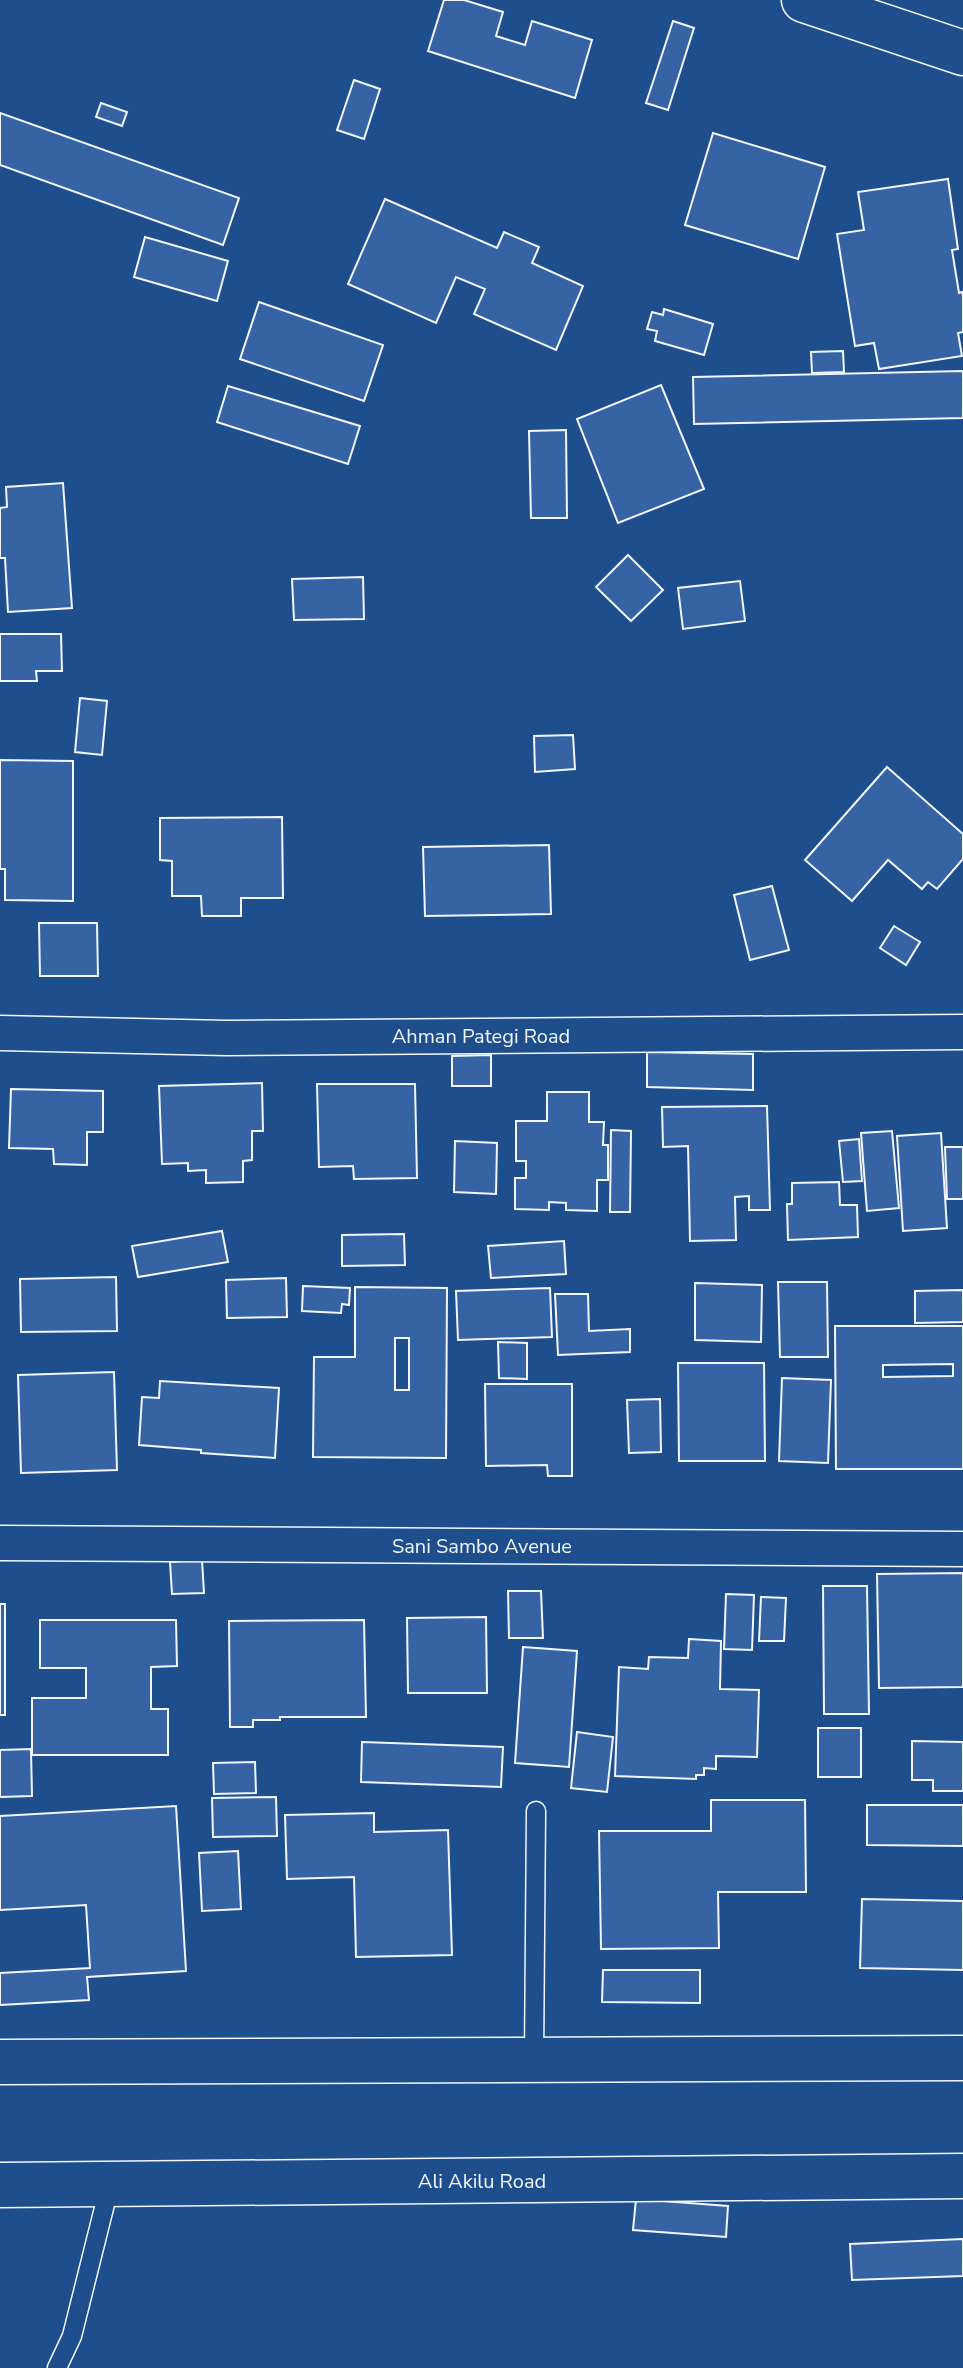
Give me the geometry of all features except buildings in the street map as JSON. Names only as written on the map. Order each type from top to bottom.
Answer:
[{"type":"main road","points":[[804,0],[963,53]]},
{"type":"main road","points":[[0,2062],[963,2058]]},
{"type":"main road","name":"Ali Akilu Road","points":[[0,2185],[963,2176]]},
{"type":"street","name":"Ahman Pategi Road","points":[[0,1033],[242,1038],[963,1032]]},
{"type":"street","name":"Sani Sambo Avenue","points":[[0,1543],[963,1549]]},
{"type":"lane","points":[[534,2060],[536,1811]]},
{"type":"lane","points":[[57,2368],[72,2336],[110,2184]]}]
